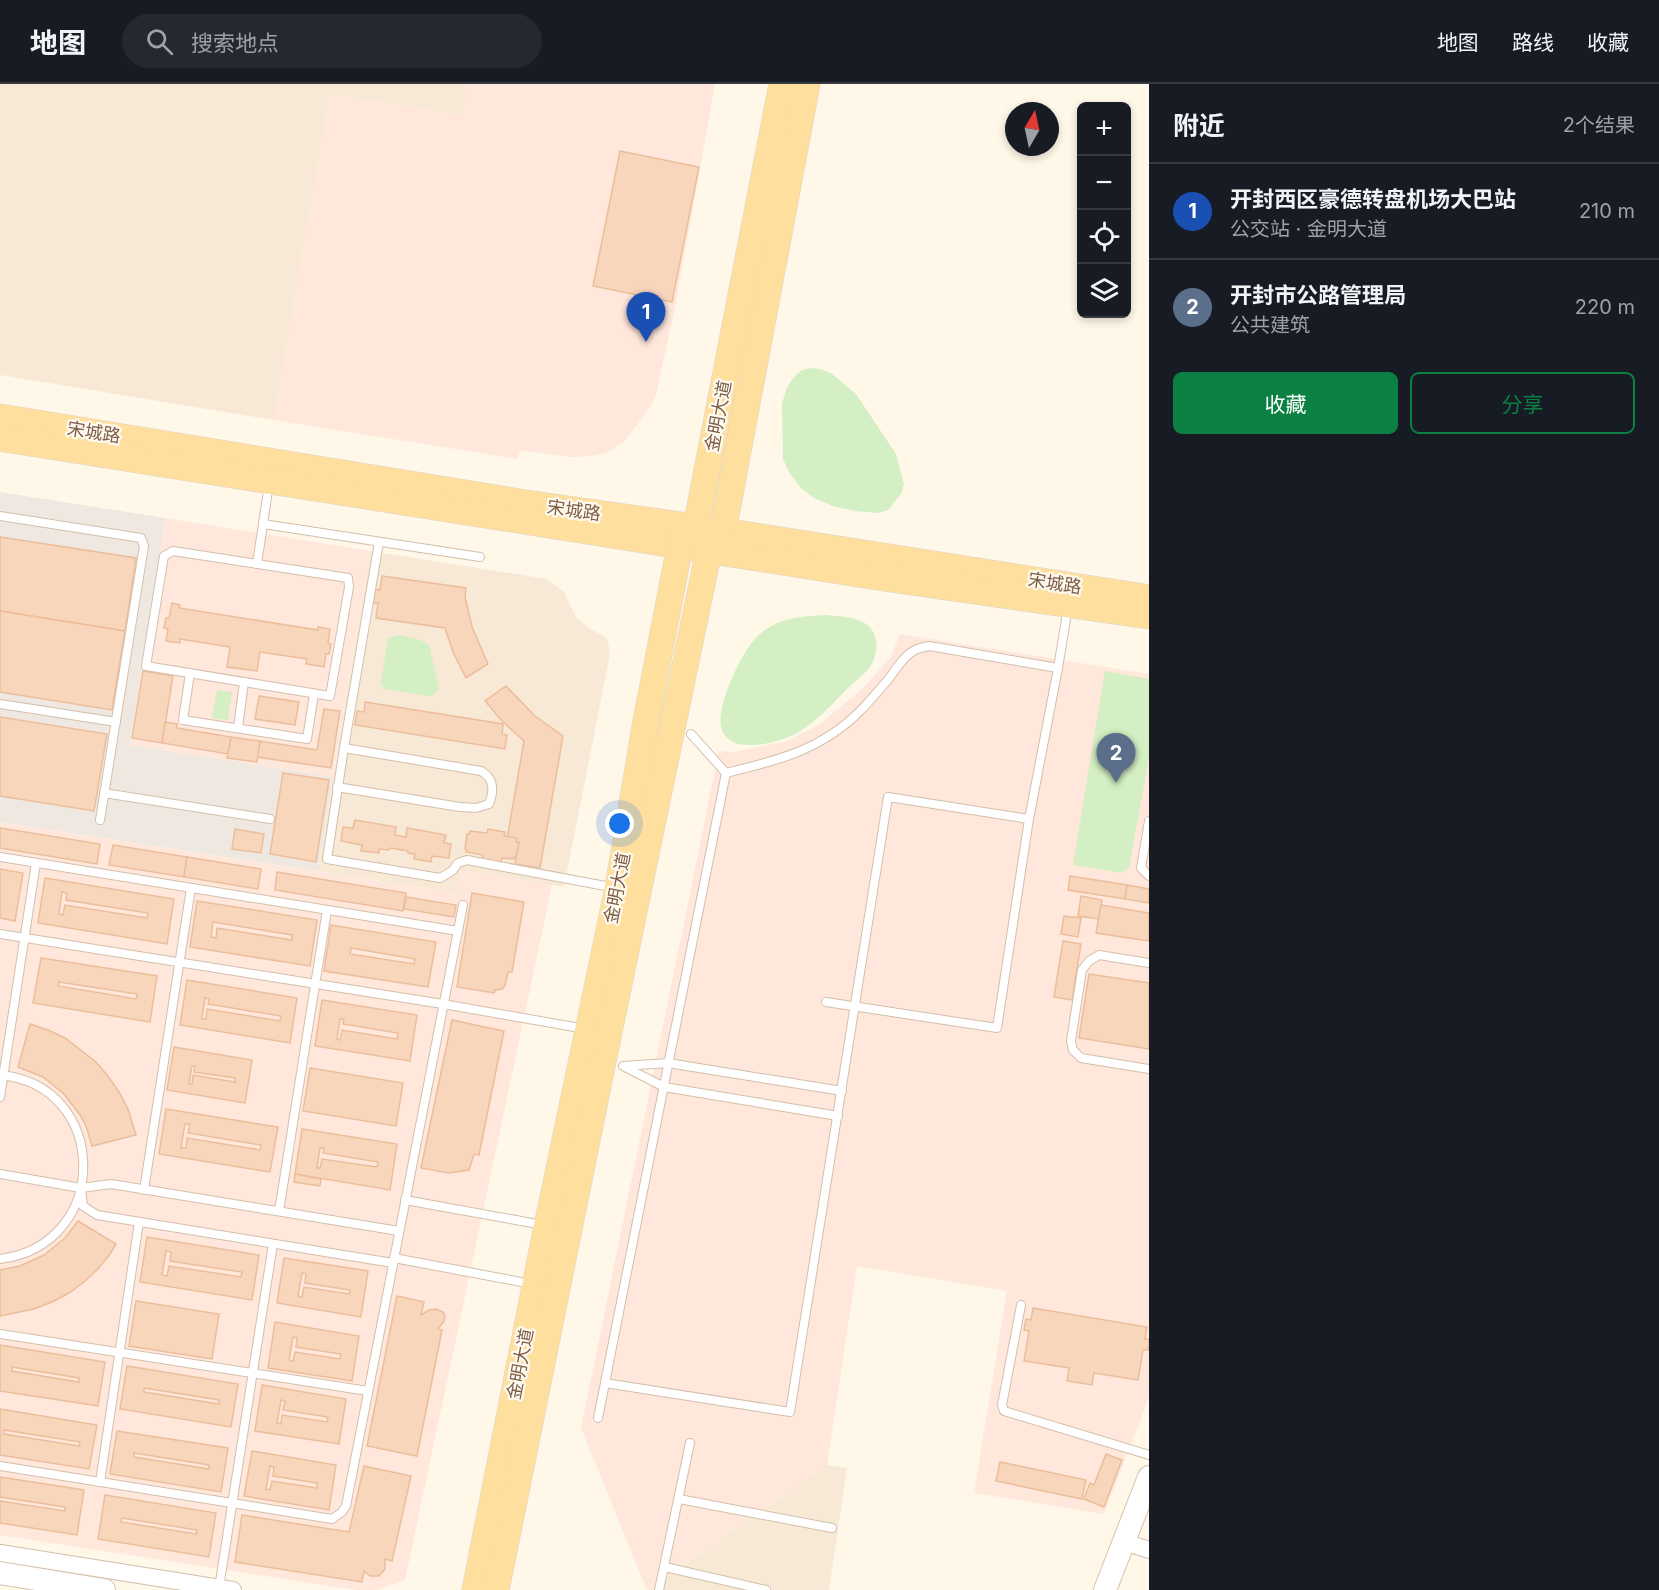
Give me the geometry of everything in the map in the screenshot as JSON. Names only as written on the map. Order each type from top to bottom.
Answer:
[{"type":"main road","name":"金明大道","points":[[475,1590],[547,1226],[618,888],[646,721],[688,536],[782,84]]},
{"type":"main road","name":"金明大道","points":[[496,1590],[613,1063],[807,84]]},
{"type":"main road","name":"宋城路","points":[[0,417],[525,502],[688,536]]},
{"type":"main road","name":"宋城路","points":[[0,438],[270,480],[1149,598]]},
{"type":"main road","name":"宋城路","points":[[716,540],[884,578],[1149,616]]},
{"type":"street","points":[[1105,1590],[1149,1477]]},
{"type":"street","points":[[1124,1542],[1149,1550]]},
{"type":"street","points":[[0,1553],[226,1589]]},
{"type":"street","points":[[0,1572],[104,1590]]},
{"type":"lane","points":[[257,564],[270,480]]},
{"type":"lane","points":[[0,516],[141,538],[144,546],[100,820]]},
{"type":"lane","points":[[263,524],[480,557]]},
{"type":"lane","points":[[379,542],[327,859],[440,878],[452,871],[458,863],[467,860],[618,888]]},
{"type":"lane","points":[[173,551],[348,578],[349,587],[330,696],[190,673],[146,666],[164,556],[173,551]]},
{"type":"lane","points":[[826,1002],[997,1028],[1029,819],[1068,604]]},
{"type":"lane","points":[[726,773],[770,763],[800,753],[830,736],[858,713],[904,659],[914,651],[928,646],[1058,668]]},
{"type":"lane","points":[[190,673],[183,720],[307,739],[314,694]]},
{"type":"lane","points":[[238,728],[244,682]]},
{"type":"lane","points":[[0,704],[116,723]]},
{"type":"lane","points":[[691,734],[726,773]]},
{"type":"lane","points":[[337,787],[476,808],[489,804],[493,788],[491,779],[481,771],[344,748]]},
{"type":"lane","points":[[598,1418],[726,773]]},
{"type":"lane","points":[[104,793],[270,819]]},
{"type":"lane","points":[[605,1383],[790,1412],[888,797],[1029,819]]},
{"type":"lane","points":[[1149,821],[1141,868],[1149,876]]},
{"type":"lane","points":[[0,857],[458,931]]},
{"type":"lane","points":[[0,1097],[36,863]]},
{"type":"lane","points":[[144,1190],[191,888]]},
{"type":"lane","points":[[0,1466],[332,1519],[342,1512],[346,1506],[463,904]]},
{"type":"lane","points":[[279,1211],[327,910]]},
{"type":"lane","points":[[0,934],[589,1029]]},
{"type":"lane","points":[[1149,963],[1099,955],[1089,961],[1082,970],[1071,1041],[1081,1059],[1149,1069]]},
{"type":"lane","points":[[613,1063],[668,1063],[842,1091]]},
{"type":"lane","points":[[613,1063],[664,1087],[838,1116]]},
{"type":"lane","points":[[0,1259],[31,1251],[56,1234],[74,1210],[81,1188],[84,1166],[83,1151],[76,1130],[65,1111],[55,1100],[32,1083],[2,1075]]},
{"type":"lane","points":[[0,1174],[81,1188],[111,1184],[399,1231]]},
{"type":"lane","points":[[81,1188],[82,1206],[97,1215],[536,1284]]},
{"type":"lane","points":[[405,1200],[547,1226]]},
{"type":"lane","points":[[99,1482],[139,1222]]},
{"type":"lane","points":[[226,1589],[232,1503],[273,1244]]},
{"type":"lane","points":[[1021,1305],[1002,1405],[1004,1411],[1149,1455]]},
{"type":"lane","points":[[0,1334],[368,1391]]},
{"type":"lane","points":[[660,1590],[690,1443]]},
{"type":"lane","points":[[679,1499],[832,1528]]},
{"type":"lane","points":[[665,1567],[766,1590]]},
{"type":"shaded area","points":[[0,84],[468,84],[463,115],[330,94],[274,420],[0,375]]},
{"type":"shaded area","points":[[468,84],[715,84],[675,307],[656,395],[625,441],[606,453],[570,457],[520,450],[518,459],[274,420],[330,94],[463,115]]},
{"type":"shaded area","points":[[0,492],[165,518],[130,745],[333,777],[318,871],[0,822]]},
{"type":"shaded area","points":[[165,518],[370,551],[333,777],[130,745]]},
{"type":"shaded area","points":[[370,551],[547,579],[564,592],[576,617],[588,628],[604,636],[608,642],[610,654],[564,887],[461,870],[457,893],[318,871]]},
{"type":"shaded area","points":[[900,634],[1149,674],[1149,1398],[1104,1514],[974,1493],[1007,1291],[857,1266],[827,1465],[647,1590],[581,1428],[719,751],[732,752],[784,742],[819,725],[863,688],[891,657]]},
{"type":"shaded area","points":[[0,822],[457,893],[461,870],[552,885],[405,1580],[377,1590],[356,1590],[0,1535]]},
{"type":"shaded area","points":[[827,1465],[847,1468],[829,1590],[648,1590]]},
{"type":"green space","points":[[810,368],[831,373],[856,394],[896,454],[904,485],[901,494],[888,510],[878,513],[833,506],[814,498],[802,489],[790,474],[783,459],[782,403],[793,378],[802,370]]},
{"type":"green space","points":[[826,615],[858,620],[870,628],[875,638],[876,649],[874,660],[869,668],[817,718],[793,735],[770,743],[755,745],[740,744],[728,739],[721,727],[722,706],[738,665],[752,643],[773,625],[799,617]]},
{"type":"green space","points":[[400,635],[429,645],[439,688],[430,696],[384,689],[381,683],[388,638]]},
{"type":"green space","points":[[1105,671],[1149,679],[1149,758],[1129,867],[1122,873],[1073,865]]},
{"type":"green space","points":[[217,690],[232,692],[228,720],[212,718]]},
{"type":"building","points":[[620,151],[699,167],[672,302],[593,286]]},
{"type":"building","points":[[0,537],[136,558],[125,631],[0,611]]},
{"type":"building","points":[[382,576],[466,588],[465,597],[472,627],[488,664],[466,678],[453,652],[445,628],[376,618],[378,603],[373,603],[375,589],[380,590]]},
{"type":"building","points":[[172,603],[180,605],[179,608],[318,630],[318,627],[330,629],[329,654],[326,654],[324,667],[306,664],[307,659],[260,652],[257,671],[227,667],[230,647],[180,639],[180,643],[166,641],[168,629],[164,628]]},
{"type":"building","points":[[0,611],[125,631],[112,710],[0,692]]},
{"type":"building","points":[[143,671],[173,676],[162,743],[132,738]]},
{"type":"building","points":[[506,686],[535,716],[563,736],[540,868],[515,864],[518,847],[506,845],[524,741],[485,701]]},
{"type":"building","points":[[259,696],[299,702],[295,725],[255,719]]},
{"type":"building","points":[[365,702],[503,724],[502,734],[507,735],[505,749],[355,725],[357,711],[364,712]]},
{"type":"building","points":[[324,709],[340,711],[331,768],[257,757],[260,741],[317,750]]},
{"type":"building","points":[[0,717],[107,734],[94,811],[0,796]]},
{"type":"building","points":[[165,722],[177,724],[177,728],[231,737],[228,754],[162,743]]},
{"type":"building","points":[[231,737],[260,741],[257,762],[227,758]]},
{"type":"building","points":[[283,773],[329,780],[316,862],[270,854]]},
{"type":"building","points":[[355,820],[396,827],[395,835],[406,837],[407,828],[446,835],[444,843],[451,844],[449,858],[432,856],[431,862],[414,859],[415,854],[408,853],[408,851],[390,848],[389,850],[379,849],[379,853],[361,851],[362,845],[341,841],[343,827],[353,828]]},
{"type":"building","points":[[0,828],[100,844],[97,864],[0,848]]},
{"type":"building","points":[[235,829],[264,834],[261,853],[232,849]]},
{"type":"building","points":[[488,829],[505,832],[504,836],[517,838],[516,842],[519,842],[516,858],[502,858],[501,863],[482,859],[483,855],[466,852],[467,834],[470,831],[487,833]]},
{"type":"building","points":[[113,845],[187,857],[184,877],[109,865]]},
{"type":"building","points":[[187,857],[261,869],[258,889],[184,877]]},
{"type":"building","points":[[0,869],[23,873],[15,921],[0,918]]},
{"type":"building","points":[[277,872],[406,893],[403,911],[275,890]]},
{"type":"building","points":[[1070,876],[1127,885],[1125,899],[1068,890]]},
{"type":"building","points":[[45,878],[174,899],[167,944],[38,923]],"holes":[[[62,892],[67,893],[66,900],[148,913],[147,918],[65,905],[63,915],[59,914]]]},
{"type":"building","points":[[1127,885],[1149,889],[1149,903],[1125,899]]},
{"type":"building","points":[[472,893],[524,902],[512,972],[508,972],[505,986],[495,990],[494,993],[457,987]]},
{"type":"building","points":[[1081,896],[1102,900],[1099,919],[1078,916]]},
{"type":"building","points":[[406,897],[456,905],[454,917],[404,909]]},
{"type":"building","points":[[197,901],[317,920],[310,966],[190,947]],"holes":[[[213,922],[292,935],[292,940],[217,928],[216,938],[211,937]]]},
{"type":"building","points":[[1101,905],[1149,913],[1149,941],[1096,933]]},
{"type":"building","points":[[1064,916],[1081,918],[1078,937],[1061,934]]},
{"type":"building","points":[[331,925],[436,942],[428,987],[324,971]],"holes":[[[351,948],[415,959],[414,964],[350,954]]]},
{"type":"building","points":[[1063,941],[1081,944],[1072,1000],[1054,997]]},
{"type":"building","points":[[41,958],[157,976],[150,1022],[33,1003]],"holes":[[[59,982],[137,994],[136,999],[58,986]]]},
{"type":"building","points":[[1089,974],[1149,983],[1149,1049],[1079,1038]]},
{"type":"building","points":[[187,980],[297,998],[290,1043],[180,1025]],"holes":[[[205,998],[209,999],[208,1004],[281,1016],[280,1021],[207,1009],[206,1019],[202,1019]]]},
{"type":"building","points":[[322,1000],[417,1015],[410,1061],[315,1046]],"holes":[[[340,1019],[344,1019],[343,1024],[398,1033],[397,1039],[342,1030],[340,1040],[337,1039]]]},
{"type":"building","points":[[452,1020],[504,1031],[479,1155],[474,1154],[469,1170],[449,1173],[421,1168]]},
{"type":"building","points":[[30,1024],[65,1038],[96,1062],[119,1092],[128,1109],[136,1135],[92,1146],[86,1126],[64,1094],[43,1077],[18,1067]]},
{"type":"building","points":[[174,1047],[252,1060],[245,1103],[167,1090]],"holes":[[[192,1066],[195,1066],[194,1072],[235,1078],[235,1082],[193,1075],[192,1084],[189,1084]]]},
{"type":"building","points":[[310,1068],[403,1083],[396,1126],[303,1111]]},
{"type":"building","points":[[166,1109],[278,1127],[270,1172],[159,1154]],"holes":[[[185,1124],[190,1124],[188,1133],[261,1145],[260,1150],[187,1138],[186,1148],[181,1148]]]},
{"type":"building","points":[[302,1129],[397,1144],[390,1190],[295,1174]],"holes":[[[320,1148],[324,1148],[323,1153],[378,1162],[377,1167],[322,1159],[320,1168],[317,1168]]]},
{"type":"building","points":[[295,1174],[321,1179],[320,1186],[294,1182]]},
{"type":"building","points":[[78,1221],[116,1244],[98,1269],[69,1293],[52,1302],[34,1309],[0,1316],[0,1270],[20,1266],[44,1255],[65,1238]]},
{"type":"building","points":[[147,1237],[259,1255],[252,1300],[140,1282]],"holes":[[[166,1251],[171,1252],[170,1261],[242,1272],[241,1277],[169,1266],[167,1276],[162,1275]]]},
{"type":"building","points":[[284,1258],[368,1271],[361,1317],[277,1303]],"holes":[[[302,1273],[306,1274],[305,1283],[350,1290],[349,1294],[304,1287],[302,1297],[298,1296]]]},
{"type":"building","points":[[397,1296],[424,1302],[421,1315],[436,1309],[443,1312],[445,1316],[438,1329],[442,1330],[417,1456],[367,1446]]},
{"type":"building","points":[[136,1301],[219,1314],[212,1359],[129,1346]]},
{"type":"building","points":[[1033,1308],[1147,1327],[1145,1339],[1149,1339],[1149,1345],[1148,1350],[1143,1350],[1138,1380],[1094,1373],[1092,1385],[1067,1381],[1069,1368],[1024,1361],[1029,1331],[1024,1330],[1026,1319],[1031,1320]]},
{"type":"building","points":[[275,1322],[359,1336],[352,1381],[268,1368]],"holes":[[[293,1337],[297,1338],[296,1347],[341,1354],[340,1359],[295,1352],[293,1361],[289,1360]]]},
{"type":"building","points":[[0,1345],[105,1362],[98,1406],[0,1391]],"holes":[[[12,1367],[79,1378],[79,1382],[12,1371]]]},
{"type":"building","points":[[127,1366],[238,1384],[231,1427],[120,1409]],"holes":[[[144,1388],[219,1400],[219,1404],[144,1392]]]},
{"type":"building","points":[[262,1385],[346,1399],[339,1444],[255,1431]],"holes":[[[281,1400],[285,1401],[283,1410],[328,1417],[327,1422],[282,1415],[281,1424],[277,1423]]]},
{"type":"building","points":[[0,1409],[97,1425],[89,1469],[0,1455]],"holes":[[[4,1430],[80,1442],[79,1446],[4,1434]]]},
{"type":"building","points":[[117,1431],[228,1448],[221,1492],[110,1474]],"holes":[[[134,1453],[209,1465],[209,1469],[134,1457]]]},
{"type":"building","points":[[252,1451],[336,1465],[329,1510],[244,1496]],"holes":[[[270,1466],[274,1467],[273,1476],[317,1483],[317,1488],[272,1481],[270,1490],[266,1489]]]},
{"type":"building","points":[[1106,1454],[1122,1460],[1104,1507],[1084,1499],[1090,1483],[1094,1485]]},
{"type":"building","points":[[1000,1462],[1086,1480],[1082,1499],[996,1481]]},
{"type":"building","points":[[364,1466],[411,1476],[392,1561],[385,1559],[385,1569],[379,1576],[370,1576],[364,1571],[362,1582],[235,1562],[242,1515],[349,1532]]},
{"type":"building","points":[[0,1477],[84,1490],[77,1535],[0,1523],[0,1501],[65,1511],[65,1507],[0,1497]]},
{"type":"building","points":[[105,1495],[216,1513],[209,1557],[98,1539]],"holes":[[[122,1518],[197,1530],[196,1534],[121,1522]]]},
{"type":"place","name":"开封西区豪德转盘机场大巴站","points":[[646,342]]},
{"type":"place","name":"开封市公路管理局","points":[[1116,783]]}]
